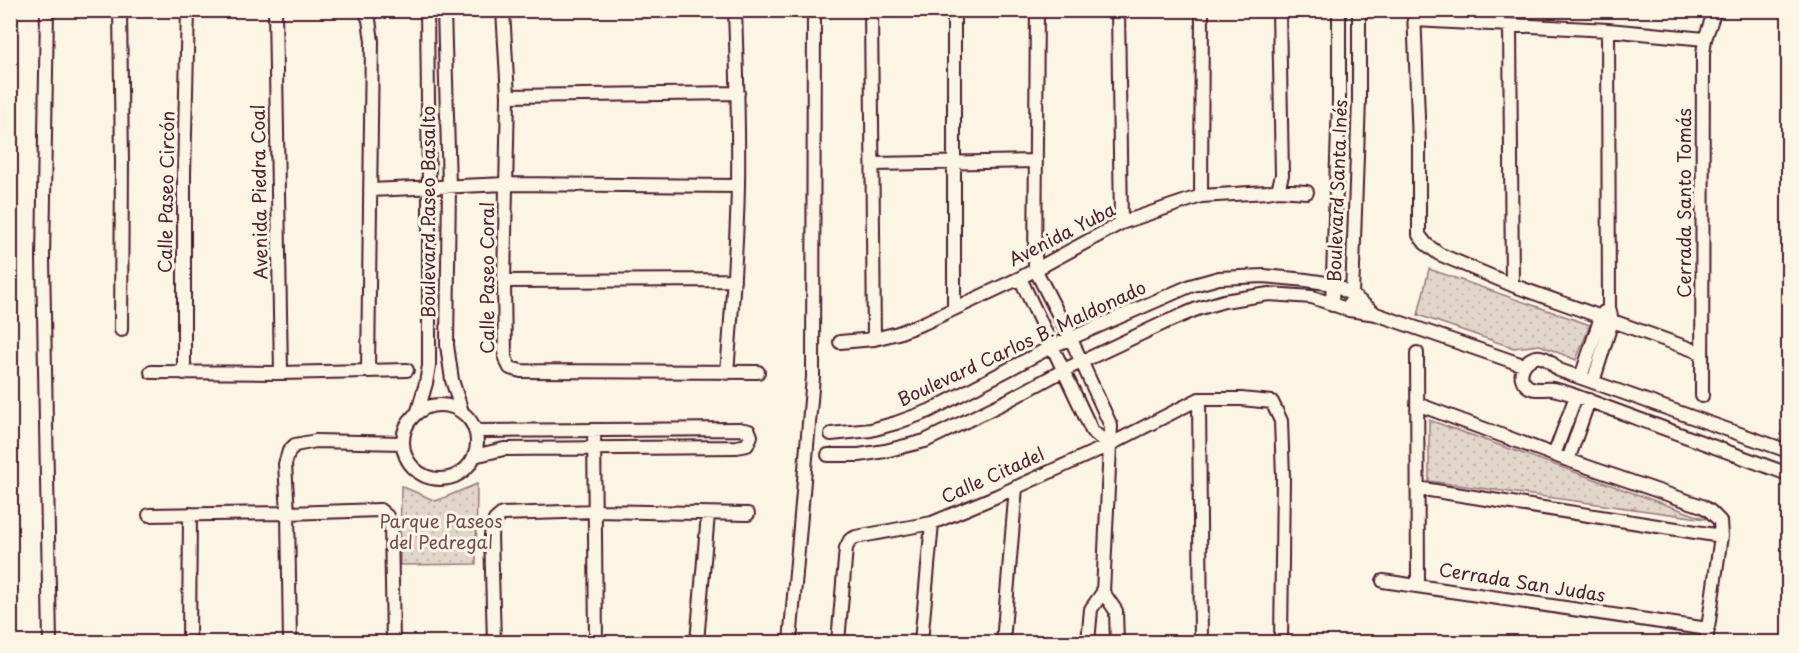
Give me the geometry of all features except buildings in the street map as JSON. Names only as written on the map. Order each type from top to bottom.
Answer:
[{"type":"street","points":[[47,10],[43,259],[50,642]]},
{"type":"street","points":[[120,10],[121,330]]},
{"type":"street","name":"Calle Paseo Circón","points":[[184,373],[184,174],[188,10]]},
{"type":"street","name":"Avenida Piedra Coal","points":[[275,10],[281,374]]},
{"type":"street","points":[[365,10],[372,41],[368,371]]},
{"type":"street","name":"Boulevard Paseo Basalto","points":[[418,411],[429,366],[427,10]]},
{"type":"street","name":"Boulevard Paseo Basalto","points":[[444,10],[449,186],[447,345],[452,380],[462,412]]},
{"type":"street","name":"Calle Paseo Coral","points":[[503,10],[508,96],[504,281],[505,358],[507,363],[512,370],[758,372]]},
{"type":"street","points":[[727,373],[738,186],[735,10]]},
{"type":"street","points":[[790,642],[813,377],[814,10]]},
{"type":"street","points":[[871,10],[874,339]]},
{"type":"street","points":[[954,10],[954,308]]},
{"type":"street","points":[[1037,10],[1035,269],[1071,339],[1111,426],[1103,592],[1091,609],[1088,642]]},
{"type":"street","points":[[1118,10],[1121,223]]},
{"type":"street","points":[[1201,196],[1202,10]]},
{"type":"street","points":[[1278,190],[1282,175],[1279,10]]},
{"type":"street","name":"Boulevard Santa Inés","points":[[1332,305],[1339,101],[1338,10]]},
{"type":"street","name":"Boulevard Santa Inés","points":[[1359,10],[1359,100],[1352,295],[1376,314],[1524,365],[1529,358],[1544,357],[1559,370],[1788,451]]},
{"type":"street","name":"Cerrada Santo Tomás","points":[[1702,396],[1703,54],[1705,39],[1715,10]]},
{"type":"street","points":[[1702,353],[1512,285],[1439,254],[1422,240],[1419,235],[1419,154],[1414,15],[1510,25],[1608,30],[1705,39]]},
{"type":"street","points":[[1510,25],[1512,285]]},
{"type":"street","points":[[1593,382],[1609,307],[1608,30]]},
{"type":"street","points":[[508,96],[738,93]]},
{"type":"street","points":[[873,164],[1036,161]]},
{"type":"street","points":[[370,190],[506,184],[738,186]]},
{"type":"street","name":"Avenida Yuba","points":[[840,342],[874,339],[924,323],[1020,278],[1121,223],[1201,196],[1278,190],[1307,192]]},
{"type":"street","name":"Boulevard Carlos B. Maldonado","points":[[831,434],[871,430],[929,411],[1053,346],[1190,286],[1219,278],[1264,276],[1306,280],[1333,284],[1352,295]]},
{"type":"street","points":[[1020,278],[1092,431],[1109,445]]},
{"type":"street","points":[[504,281],[734,280]]},
{"type":"street","points":[[828,455],[877,452],[925,441],[1064,370],[1166,322],[1224,301],[1269,294],[1312,297],[1349,310],[1376,314]]},
{"type":"street","points":[[1349,310],[1352,295]]},
{"type":"street","points":[[1581,377],[1606,319]]},
{"type":"street","name":"Cerrada San Judas","points":[[1417,353],[1418,585],[1708,629]]},
{"type":"street","points":[[1524,365],[1522,374],[1527,386],[1536,389],[1554,389],[1589,400],[1788,474]]},
{"type":"street","points":[[151,372],[281,374],[407,370]]},
{"type":"street","points":[[1554,455],[1576,396]]},
{"type":"street","points":[[1199,399],[1201,642]]},
{"type":"street","name":"Calle Citadel","points":[[838,642],[846,548],[850,540],[932,523],[1109,445],[1199,399],[1240,399],[1272,402],[1281,421],[1283,469],[1281,642]]},
{"type":"street","points":[[1568,460],[1589,400]]},
{"type":"street","points":[[440,404],[452,406],[462,412],[470,420],[477,443],[474,456],[468,466],[458,475],[446,479],[433,479],[421,475],[405,456],[402,443],[404,431],[410,420],[418,411],[440,404]]},
{"type":"street","points":[[1417,404],[1554,455],[1702,506],[1710,511],[1720,521],[1721,536],[1706,642]]},
{"type":"street","points":[[474,456],[504,448],[737,447],[747,445],[751,436],[749,431],[739,429],[475,431]]},
{"type":"street","points":[[594,430],[596,642]]},
{"type":"street","points":[[290,642],[285,464],[289,451],[296,445],[316,441],[402,443]]},
{"type":"street","points":[[1003,642],[1016,487]]},
{"type":"street","points":[[1417,488],[1721,536]]},
{"type":"street","points":[[149,514],[380,510],[391,524],[392,534],[393,642]]},
{"type":"street","points":[[494,642],[491,535],[495,520],[502,514],[596,511],[748,514]]},
{"type":"street","points":[[189,642],[190,514]]},
{"type":"street","points":[[697,642],[708,514]]},
{"type":"street","points":[[921,642],[932,523]]},
{"type":"street","points":[[1383,581],[1418,585]]},
{"type":"street","points":[[1103,592],[1116,611],[1117,642]]},
{"type":"green space","points":[[1429,269],[1590,325],[1576,360],[1540,345],[1514,348],[1418,315]]},
{"type":"green space","points":[[1429,420],[1706,519],[1429,481]]},
{"type":"green space","name":"Parque Paseos del Pedregal","points":[[477,484],[476,564],[400,565],[401,486],[436,501]]}]
